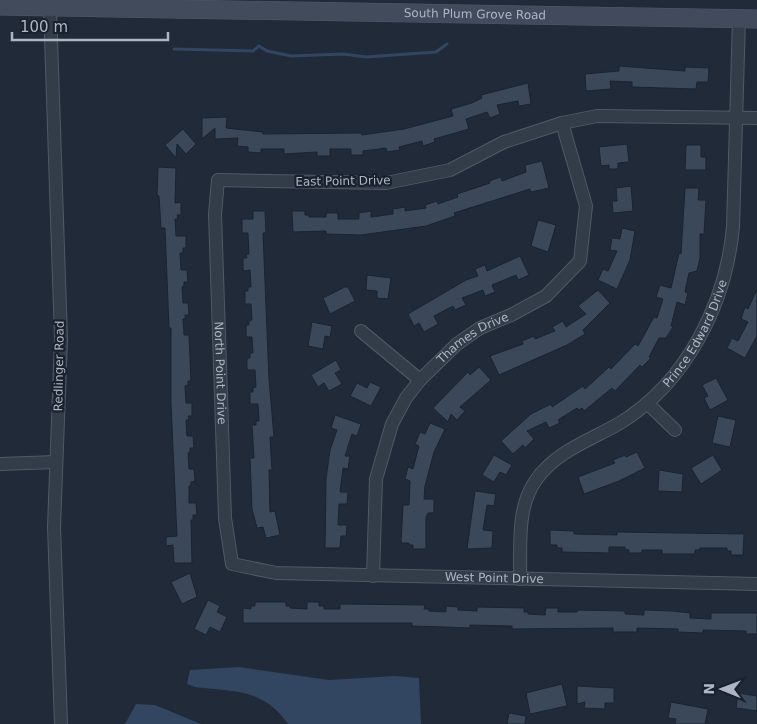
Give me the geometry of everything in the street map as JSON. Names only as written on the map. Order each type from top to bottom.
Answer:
[{"type":"street","name":"South Plum Grove Road","points":[[0,6],[50,8],[192,5],[757,19]]},
{"type":"street","name":"Redlinger Road","points":[[50,8],[61,338],[55,462],[55,576],[61,724]]},
{"type":"street","name":"Prince Edward Drive","points":[[520,579],[522,512],[536,480],[560,455],[622,422],[647,403],[669,381],[689,356],[703,332],[720,291],[730,252],[733,227],[739,18]]},
{"type":"street","name":"East Point Drive","points":[[218,180],[386,183],[450,170],[504,142],[562,123],[607,116],[757,118]]},
{"type":"street","name":"Thames Drive","points":[[373,576],[376,479],[392,424],[398,411],[420,380],[456,344],[480,328],[511,315],[546,296],[580,261],[586,206],[562,123]]},
{"type":"street","name":"North Point Drive","points":[[218,180],[215,214],[224,508],[232,564]]},
{"type":"street","points":[[361,331],[420,380]]},
{"type":"street","points":[[647,403],[675,430]]},
{"type":"street","points":[[0,464],[55,462]]},
{"type":"street","name":"West Point Drive","points":[[232,564],[276,573],[757,584]]},
{"type":"water","points":[[239,667],[329,680],[395,676],[419,678],[421,724],[288,724],[278,712],[258,698],[235,691],[195,687],[187,684],[190,670]]},
{"type":"water","points":[[136,704],[155,705],[201,724],[125,724]]},
{"type":"building","points":[[619,66],[685,71],[685,67],[709,68],[708,82],[697,82],[696,89],[632,87],[632,82],[610,81],[611,89],[586,91],[585,74],[619,71]]},
{"type":"building","points":[[528,83],[531,104],[519,106],[518,101],[497,105],[500,114],[490,118],[487,112],[466,119],[469,129],[434,139],[435,142],[423,146],[422,141],[399,147],[400,150],[387,152],[386,148],[363,151],[363,155],[351,155],[351,149],[330,149],[330,156],[317,156],[317,152],[284,154],[284,149],[261,149],[261,153],[248,152],[248,147],[237,146],[238,138],[215,139],[215,128],[202,139],[202,118],[227,117],[226,128],[263,132],[263,134],[362,133],[362,135],[404,129],[453,116],[451,109],[472,103],[482,98],[481,95]]},
{"type":"building","points":[[183,129],[196,144],[186,154],[177,144],[176,158],[165,145]]},
{"type":"building","points":[[627,144],[629,162],[618,163],[618,169],[609,169],[609,165],[601,166],[599,147]]},
{"type":"building","points":[[686,145],[701,145],[701,157],[706,157],[706,170],[685,170]]},
{"type":"building","points":[[542,161],[549,188],[531,192],[530,189],[454,213],[455,216],[426,226],[361,235],[326,234],[326,231],[293,232],[292,211],[305,211],[305,215],[309,215],[309,217],[326,217],[326,213],[338,213],[338,219],[359,219],[359,213],[371,211],[371,217],[393,214],[393,209],[405,207],[405,211],[426,208],[425,205],[437,201],[438,204],[458,197],[457,194],[490,183],[489,181],[501,177],[502,181],[526,172],[525,165]]},
{"type":"building","points":[[158,167],[176,168],[175,203],[181,202],[181,215],[177,215],[178,219],[175,219],[176,236],[186,236],[186,248],[183,248],[183,253],[180,253],[181,270],[187,270],[188,282],[184,282],[182,287],[183,303],[188,303],[189,315],[185,315],[185,319],[183,319],[184,335],[189,335],[191,381],[188,381],[188,385],[185,386],[186,403],[192,403],[192,416],[188,416],[189,420],[186,420],[187,436],[193,436],[194,448],[190,448],[188,453],[189,469],[194,469],[195,481],[191,482],[191,486],[189,486],[189,503],[196,503],[197,515],[193,515],[193,520],[191,520],[192,563],[174,563],[173,545],[166,546],[166,537],[177,536],[171,404],[171,328],[169,328],[165,228],[161,228],[159,196],[157,195]]},
{"type":"building","points":[[631,186],[633,211],[613,213],[612,201],[617,201],[616,188]]},
{"type":"building","points":[[685,188],[699,188],[698,200],[706,200],[704,234],[700,234],[700,258],[697,271],[689,273],[685,292],[688,293],[685,305],[677,302],[671,326],[673,327],[666,338],[659,338],[649,357],[651,358],[642,367],[640,365],[615,391],[612,388],[584,411],[582,408],[579,410],[577,408],[558,420],[560,423],[549,428],[546,422],[527,431],[534,439],[525,448],[523,445],[513,454],[501,441],[531,414],[551,404],[552,407],[583,386],[585,389],[609,367],[611,369],[635,344],[638,346],[654,317],[657,318],[663,299],[656,297],[660,285],[671,288],[679,253],[681,254]]},
{"type":"building","points":[[253,211],[265,211],[266,233],[263,233],[269,379],[274,437],[270,437],[272,470],[269,470],[270,512],[275,511],[280,535],[266,538],[263,527],[257,528],[252,509],[250,458],[254,458],[252,425],[256,425],[256,421],[259,421],[258,404],[250,404],[250,392],[253,392],[253,388],[256,387],[255,370],[247,370],[247,358],[250,358],[250,353],[253,353],[252,337],[246,337],[246,325],[249,325],[249,321],[252,320],[251,304],[245,304],[245,291],[248,291],[248,287],[251,287],[250,270],[243,271],[243,258],[247,258],[246,254],[249,254],[248,233],[242,233],[242,219],[253,219]]},
{"type":"building","points":[[538,220],[556,225],[548,252],[531,246]]},
{"type":"building","points":[[622,228],[635,231],[630,260],[617,289],[598,280],[603,269],[608,271],[617,251],[610,250],[612,238],[620,239]]},
{"type":"building","points":[[520,256],[529,275],[518,280],[516,275],[492,285],[495,292],[485,296],[483,290],[462,298],[466,305],[455,310],[453,306],[434,316],[438,324],[424,332],[419,323],[414,326],[408,314],[466,280],[478,276],[475,269],[485,265],[487,271]]},
{"type":"building","points":[[367,275],[391,278],[388,299],[377,298],[377,291],[366,290]]},
{"type":"building","points":[[348,287],[355,301],[330,314],[323,298]]},
{"type":"building","points":[[757,289],[757,336],[745,358],[727,348],[732,338],[738,341],[748,322],[741,319],[745,307],[748,309]]},
{"type":"building","points":[[598,290],[610,303],[583,330],[585,334],[567,345],[499,375],[490,356],[523,344],[522,341],[534,336],[535,339],[555,331],[552,327],[563,321],[566,327],[586,314],[578,306]]},
{"type":"building","points":[[312,322],[332,326],[330,337],[325,336],[323,349],[308,346]]},
{"type":"building","points":[[336,360],[341,370],[335,373],[342,384],[329,391],[324,383],[318,387],[311,375]]},
{"type":"building","points":[[479,367],[491,380],[460,407],[465,411],[457,420],[451,414],[448,422],[433,408],[468,372],[470,375]]},
{"type":"building","points":[[716,378],[728,400],[710,410],[704,398],[708,396],[702,385]]},
{"type":"building","points":[[370,382],[381,387],[371,406],[350,396],[357,383],[367,388]]},
{"type":"building","points":[[335,415],[361,424],[357,436],[352,434],[345,456],[350,456],[348,469],[343,468],[340,492],[348,492],[347,504],[339,504],[338,525],[347,525],[346,536],[341,536],[340,548],[325,548],[326,479],[330,450],[337,430],[331,428]]},
{"type":"building","points":[[718,416],[736,420],[730,447],[712,443]]},
{"type":"building","points":[[430,423],[445,429],[434,452],[425,486],[424,499],[434,499],[434,513],[428,513],[426,517],[426,549],[413,549],[413,545],[409,545],[409,543],[401,543],[403,505],[409,505],[410,481],[405,479],[408,467],[413,469],[419,446],[415,444],[420,432],[425,434]]},
{"type":"building","points":[[637,452],[645,468],[619,481],[584,494],[578,477],[615,463],[613,460]]},
{"type":"building","points":[[494,455],[512,465],[506,475],[500,472],[494,482],[482,475]]},
{"type":"building","points":[[713,455],[722,470],[701,484],[691,468]]},
{"type":"building","points":[[659,470],[683,474],[682,492],[658,491]]},
{"type":"building","points":[[475,491],[496,494],[494,506],[487,505],[483,530],[493,531],[492,548],[467,549]]},
{"type":"building","points":[[550,530],[574,531],[574,534],[617,535],[617,532],[744,534],[743,555],[731,555],[731,551],[727,551],[727,548],[700,548],[695,550],[695,554],[662,554],[662,550],[642,550],[642,553],[629,553],[629,550],[625,549],[625,547],[609,547],[609,553],[562,552],[562,548],[557,548],[557,545],[550,545]]},
{"type":"building","points":[[190,573],[197,597],[182,604],[171,582]]},
{"type":"building","points":[[208,600],[220,606],[217,612],[227,617],[220,632],[210,627],[206,635],[194,629]]},
{"type":"building","points":[[255,602],[286,602],[286,606],[290,606],[290,608],[307,609],[307,602],[319,602],[319,606],[324,606],[324,609],[340,609],[340,604],[425,605],[424,609],[429,609],[429,611],[446,612],[446,606],[458,607],[458,610],[477,611],[477,607],[524,608],[524,612],[528,612],[528,614],[545,615],[546,608],[558,608],[558,612],[577,612],[578,610],[625,611],[625,614],[644,615],[644,610],[672,611],[690,613],[690,618],[711,619],[711,613],[757,613],[757,634],[746,634],[746,631],[703,630],[703,633],[678,632],[678,629],[637,628],[637,632],[613,632],[613,628],[512,629],[512,626],[470,625],[470,628],[412,626],[412,623],[243,623],[243,608],[251,609],[251,606],[255,606]]},
{"type":"building","points":[[562,684],[567,706],[530,714],[526,693]]},
{"type":"building","points":[[577,686],[614,688],[614,703],[605,703],[605,709],[584,708],[585,702],[577,704]]},
{"type":"building","points":[[738,693],[757,696],[757,711],[736,708]]},
{"type":"building","points":[[671,702],[708,709],[705,724],[675,724],[676,719],[668,718]]},
{"type":"building","points":[[509,713],[526,716],[525,724],[507,724]]},
{"type":"waterway","points":[[174,49],[253,51],[259,46],[267,51],[291,56],[343,54],[366,57],[436,52],[447,44]]}]
